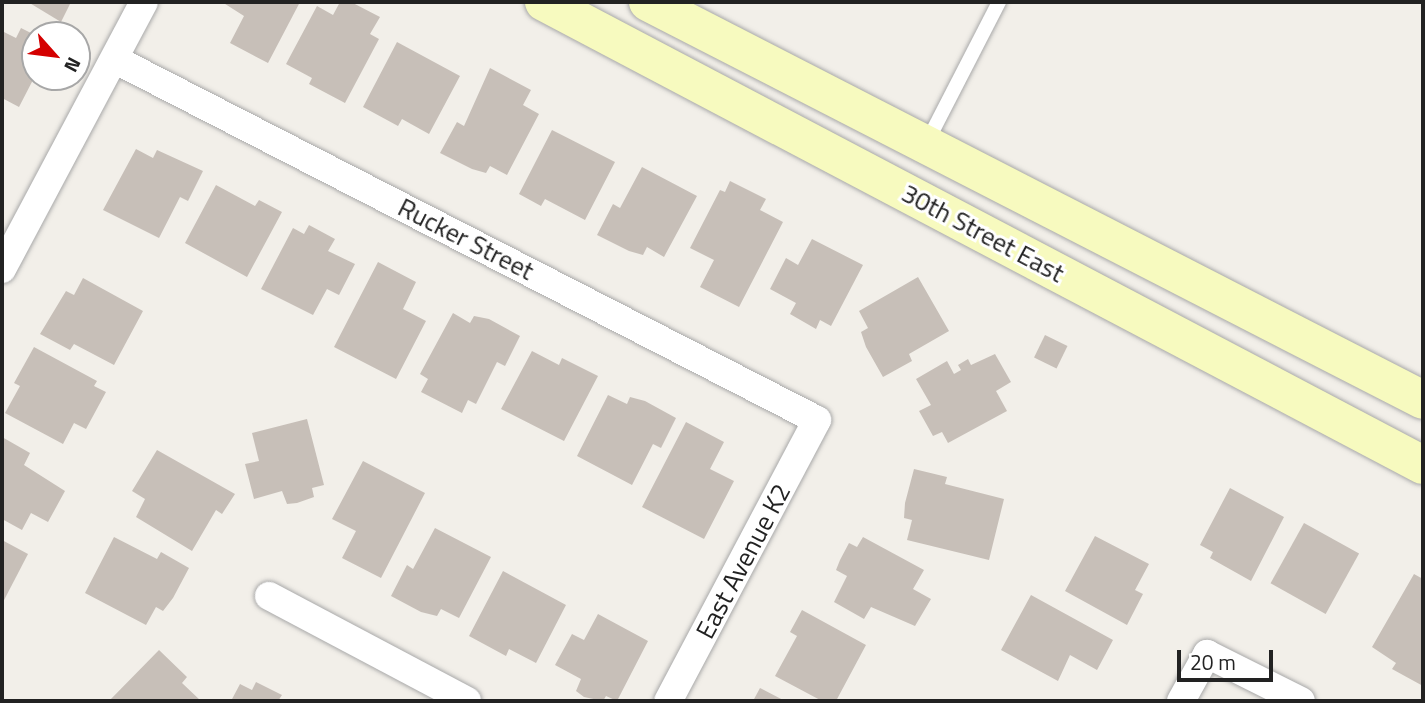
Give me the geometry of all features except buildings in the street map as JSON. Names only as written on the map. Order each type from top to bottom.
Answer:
[{"type":"main road","name":"30th Street East","points":[[544,2],[1423,465]]},
{"type":"main road","name":"30th Street East","points":[[648,2],[1423,400]]},
{"type":"street","points":[[2,269],[144,2]]},
{"type":"street","name":"Rucker Street","points":[[114,59],[817,420]]},
{"type":"street","name":"East Avenue K2","points":[[668,701],[817,420]]},
{"type":"street","points":[[268,596],[467,701]]},
{"type":"street","points":[[1181,701],[1207,654],[1301,701]]},
{"type":"lane","points":[[926,144],[999,2]]}]
